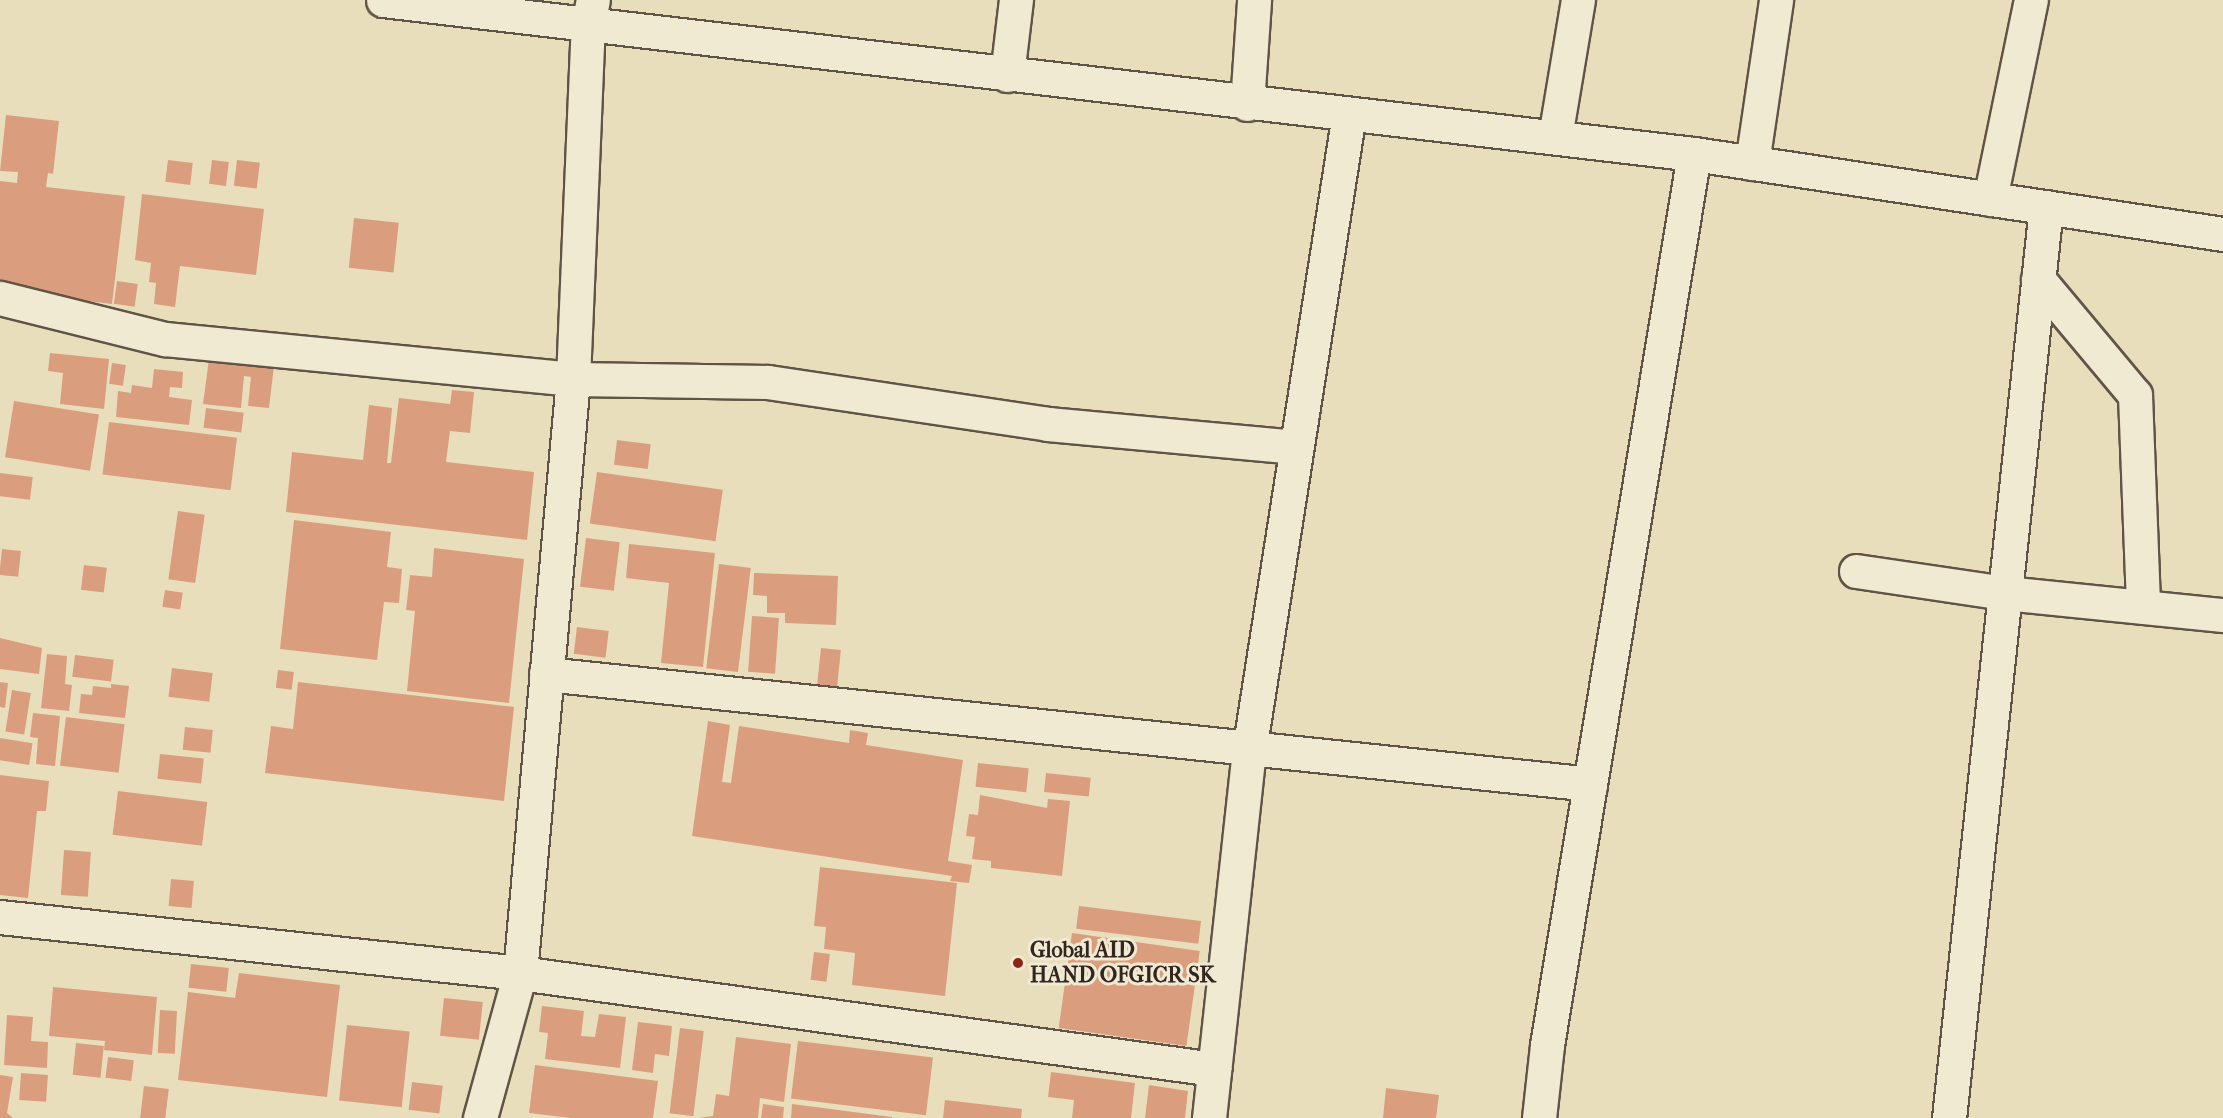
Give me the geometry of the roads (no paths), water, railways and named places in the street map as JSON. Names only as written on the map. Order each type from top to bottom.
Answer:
[{"type":"street","points":[[383,0],[590,12],[1007,75],[1694,154],[2223,234]]},
{"type":"street","points":[[1007,75],[1016,0]]},
{"type":"street","points":[[1247,104],[1254,0]]},
{"type":"street","points":[[1555,137],[1578,0]]},
{"type":"street","points":[[1752,163],[1776,0]]},
{"type":"street","points":[[1990,199],[2031,0]]},
{"type":"street","points":[[480,1118],[520,973],[573,379],[590,12]]},
{"type":"street","points":[[1209,1118],[1249,751],[1348,114]]},
{"type":"street","points":[[1539,1118],[1590,784],[1694,154]]},
{"type":"street","points":[[1949,1118],[2046,207]]},
{"type":"street","points":[[2038,279],[2134,395],[2143,607]]},
{"type":"street","points":[[0,298],[165,339],[573,379],[768,382],[1048,424],[1296,447]]},
{"type":"street","points":[[1856,571],[2005,593],[2223,615]]},
{"type":"street","points":[[546,674],[1249,751],[1590,784]]},
{"type":"street","points":[[0,917],[520,973],[1214,1069]]},
{"type":"place","name":"Global AID HAND OFGICR SK","points":[[1018,963]]}]
